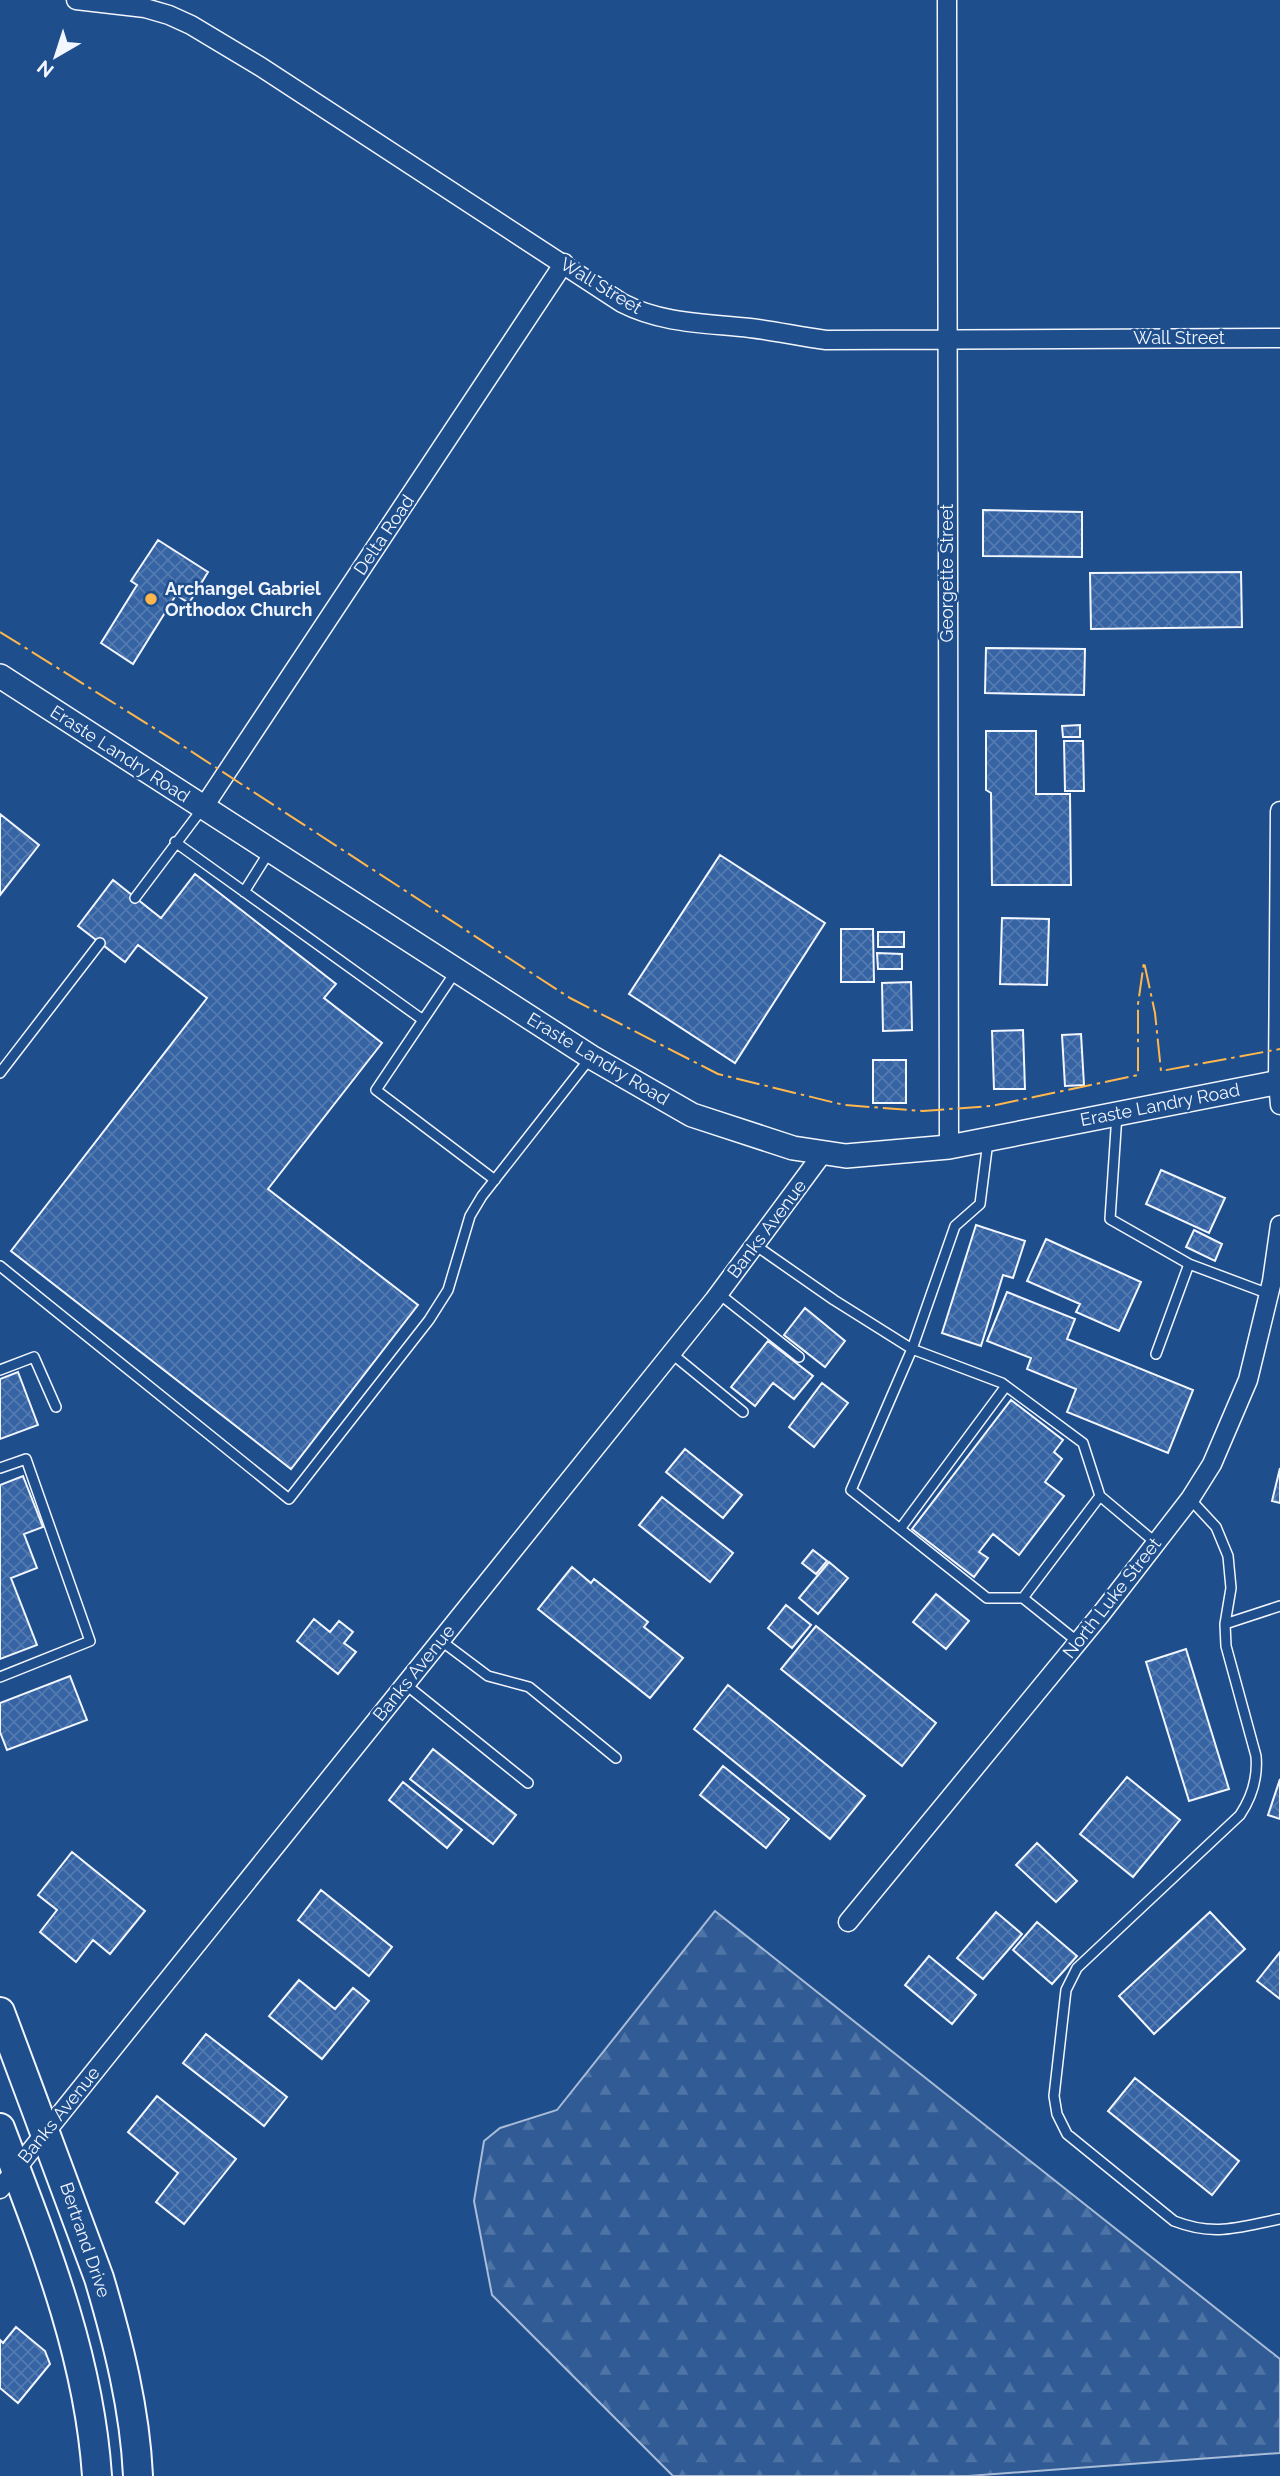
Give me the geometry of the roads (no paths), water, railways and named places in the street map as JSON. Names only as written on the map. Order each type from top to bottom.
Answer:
[{"type":"main road","name":"Bertrand Drive","points":[[0,2012],[111,2316],[126,2386],[138,2476]]},
{"type":"main road","points":[[0,2128],[8,2179],[54,2272],[79,2360],[97,2476]]},
{"type":"street","name":"Wall Street","points":[[76,0],[145,8],[191,25],[261,67],[629,306],[670,320],[754,328],[826,340],[1280,338]]},
{"type":"street","name":"Georgette Street","points":[[947,0],[949,1147]]},
{"type":"street","name":"Delta Road","points":[[203,807],[564,263]]},
{"type":"street","name":"Eraste Landry Road","points":[[0,677],[591,1057],[692,1115],[793,1148],[823,1153],[867,1155],[949,1147],[1117,1114],[1279,1090]]},
{"type":"street","points":[[1279,1090],[1280,811]]},
{"type":"street","name":"Banks Avenue","points":[[8,2179],[671,1353],[823,1153]]},
{"type":"street","name":"North Luke Street","points":[[848,1922],[1078,1642],[1190,1499],[1212,1464],[1248,1380],[1269,1294],[1280,1225]]},
{"type":"lane","points":[[135,898],[203,807]]},
{"type":"lane","points":[[176,842],[423,1020]]},
{"type":"lane","points":[[244,892],[270,850]]},
{"type":"lane","points":[[0,1073],[100,943]]},
{"type":"lane","points":[[457,970],[376,1090],[495,1180]]},
{"type":"lane","points":[[0,1266],[289,1499],[429,1320],[448,1290],[470,1216],[591,1057]]},
{"type":"lane","points":[[1117,1114],[1110,1219],[1189,1264],[1269,1294]]},
{"type":"lane","points":[[989,1139],[980,1204],[955,1226],[912,1349],[851,1490],[986,1598],[1023,1598],[1078,1642]]},
{"type":"lane","points":[[755,1245],[834,1300],[912,1349],[1006,1386],[1083,1443],[1100,1496],[1156,1543]]},
{"type":"lane","points":[[1156,1354],[1189,1264]]},
{"type":"lane","points":[[718,1293],[799,1357]]},
{"type":"lane","points":[[671,1353],[743,1412]]},
{"type":"lane","points":[[0,1370],[34,1357],[56,1407]]},
{"type":"lane","points":[[900,1529],[1006,1386]]},
{"type":"lane","points":[[0,1468],[26,1459],[90,1642],[0,1676]]},
{"type":"lane","points":[[1023,1598],[1100,1496]]},
{"type":"lane","points":[[1190,1499],[1216,1527],[1227,1556],[1231,1588],[1225,1624],[1227,1654],[1256,1756],[1253,1792],[1240,1815],[1072,1975],[1066,1990],[1054,2096],[1057,2115],[1067,2134],[1174,2221],[1194,2228],[1216,2231],[1280,2219]]},
{"type":"lane","points":[[1225,1624],[1280,1606]]},
{"type":"lane","points":[[440,1640],[488,1676],[529,1687],[616,1758]]},
{"type":"lane","points":[[405,1684],[528,1783]]},
{"type":"place","name":"Archangel Gabriel Orthodox Church","points":[[151,599]]}]
